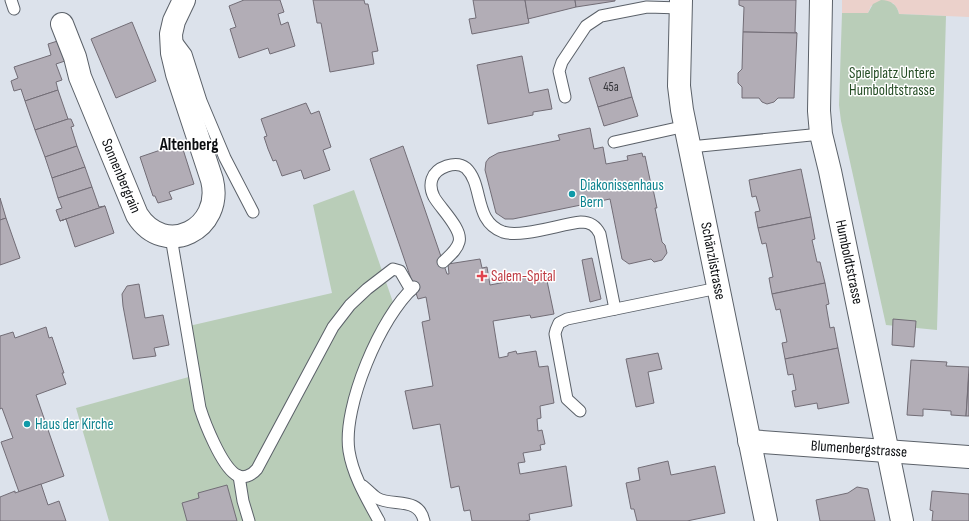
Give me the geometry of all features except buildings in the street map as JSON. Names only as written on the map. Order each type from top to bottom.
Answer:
[{"type":"street","points":[[171,236],[184,235],[200,225],[212,209],[215,195],[212,180],[177,74],[172,52],[171,34],[174,21],[184,0]]},
{"type":"street","name":"Humboldtstrasse","points":[[821,0],[819,111],[821,134],[832,179],[902,521]]},
{"type":"street","name":"Schänzlistrasse","points":[[681,4],[679,86],[682,110],[766,521]]},
{"type":"street","name":"Sonnenbergrain","points":[[62,24],[76,57],[80,77],[133,208],[146,227],[155,232],[171,236]]},
{"type":"street","name":"Blumenbergstrasse","points":[[750,441],[969,457]]},
{"type":"lane","points":[[565,97],[559,71],[562,62],[586,26],[601,16],[647,7],[681,4]]},
{"type":"lane","points":[[171,34],[186,54],[201,101],[225,158],[253,212]]},
{"type":"lane","points":[[614,142],[686,126]]},
{"type":"lane","points":[[690,147],[821,134]]},
{"type":"lane","points":[[443,262],[456,249],[459,242],[459,236],[457,228],[434,197],[431,184],[432,178],[438,171],[444,167],[458,165],[467,169],[473,179],[485,217],[494,227],[502,231],[511,233],[524,232],[581,222],[593,224],[600,234],[615,309]]},
{"type":"lane","points":[[171,236],[200,408],[216,447],[227,465],[235,475],[239,476],[247,476],[252,474],[257,469],[333,327],[350,305],[367,289],[393,269],[400,270],[412,288],[392,314],[364,371],[356,395],[349,427],[348,443],[352,464],[379,521]]},
{"type":"lane","points":[[580,411],[567,399],[556,330],[562,320],[718,288]]},
{"type":"lane","points":[[239,476],[243,501],[249,521]]},
{"type":"lane","points":[[360,483],[378,499],[408,503],[418,509],[424,521]]},
{"type":"shaded area","points":[[842,0],[969,0],[969,17],[899,14],[893,3],[871,6],[868,13],[842,13]]},
{"type":"green space","name":"Spielplatz Untere Humboldtstrasse","points":[[881,0],[888,1],[893,4],[897,8],[899,14],[946,16],[937,330],[886,325],[841,121],[839,105],[842,13],[868,13],[873,4]]},
{"type":"green space","points":[[354,190],[395,308],[383,327],[347,436],[377,521],[109,521],[76,408],[196,375],[189,326],[332,293],[313,205]]},
{"type":"place","name":"Diakonissenhaus Bern","points":[[572,194]]},
{"type":"place","name":"Salem-Spital","points":[[482,276]]},
{"type":"place","name":"Haus der Kirche","points":[[27,424]]},
{"type":"district","name":"Altenberg","points":[[189,145]]}]
